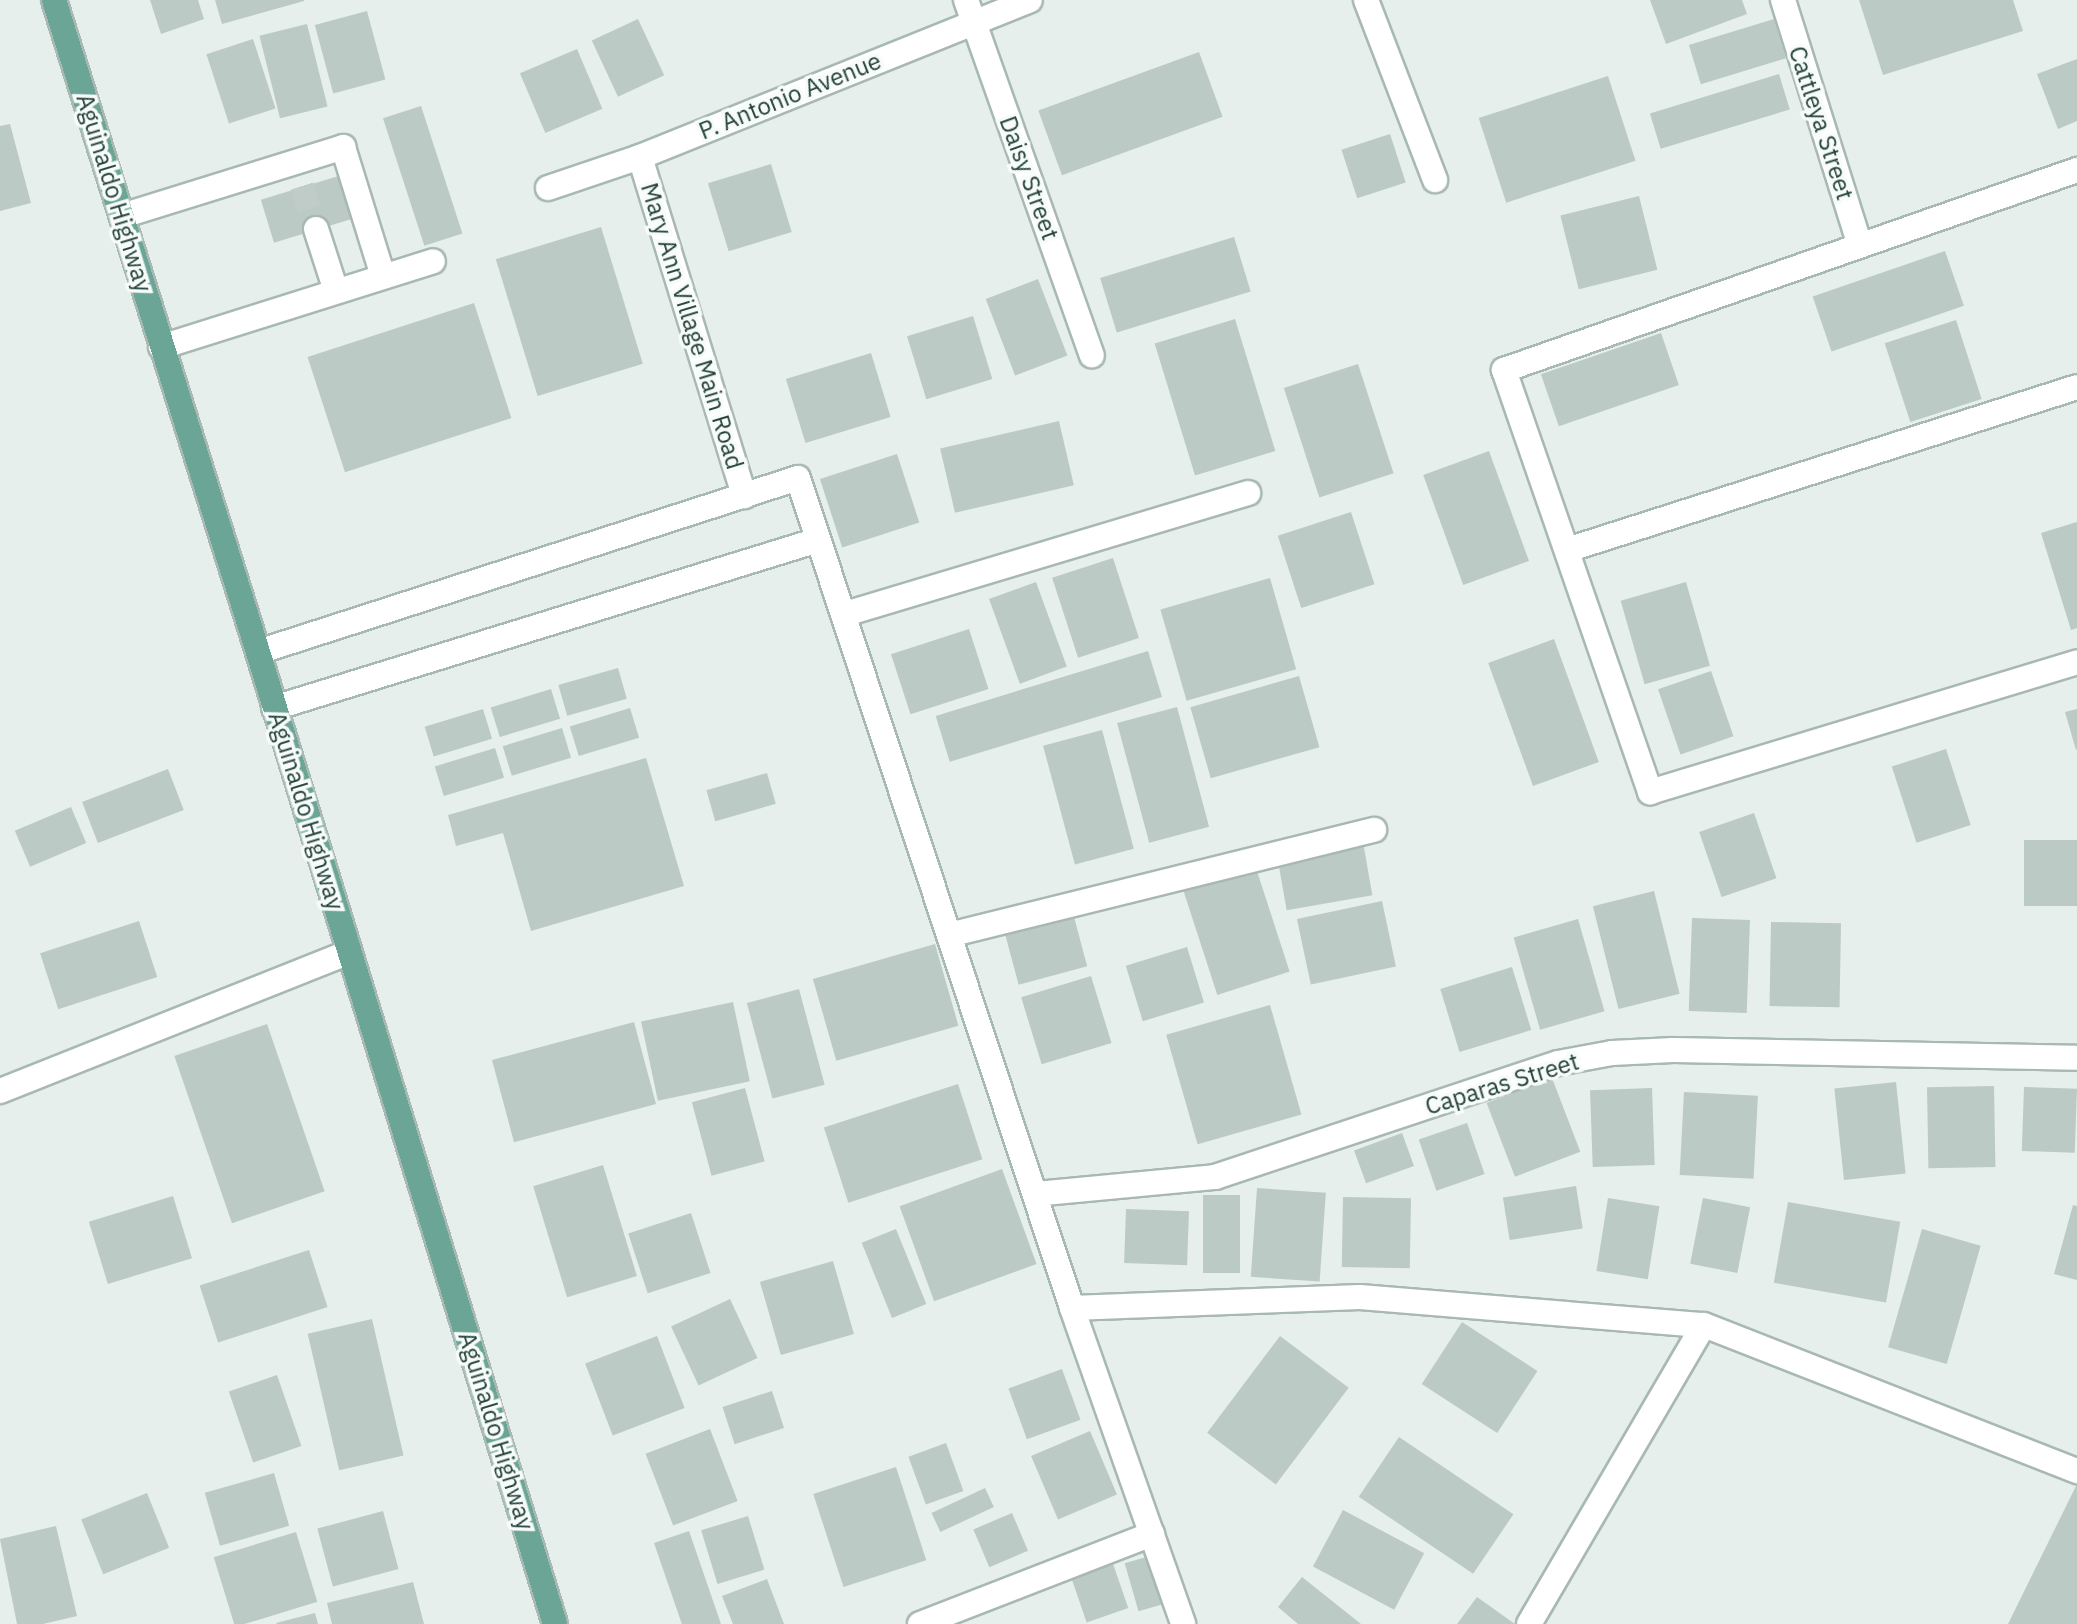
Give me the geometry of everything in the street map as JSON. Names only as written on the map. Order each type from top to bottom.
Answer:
[{"type":"main road","name":"Aguinaldo Highway","points":[[54,0],[258,652],[555,1624]]},
{"type":"street","name":"P. Antonio Avenue","points":[[548,188],[640,157],[970,11],[1030,0]]},
{"type":"street","points":[[1366,0],[1435,180]]},
{"type":"street","name":"Cattleya Street","points":[[1783,0],[1860,245]]},
{"type":"street","name":"Daisy Street","points":[[970,11],[1092,355]]},
{"type":"street","points":[[122,216],[298,174],[343,147],[383,276]]},
{"type":"street","name":"Mary Ann Village Main Road","points":[[640,157],[744,496]]},
{"type":"street","points":[[2077,170],[1504,370],[1650,792],[2077,662]]},
{"type":"street","points":[[316,229],[336,291]]},
{"type":"street","points":[[161,347],[433,261]]},
{"type":"street","points":[[1567,550],[2077,387]]},
{"type":"street","points":[[258,652],[798,478],[1072,1308],[1183,1624]]},
{"type":"street","points":[[845,614],[1248,493]]},
{"type":"street","points":[[274,708],[818,540]]},
{"type":"street","points":[[949,935],[1374,830]]},
{"type":"street","points":[[0,1091],[349,952]]},
{"type":"street","name":"Caparas Street","points":[[1035,1194],[1215,1177],[1558,1063],[1612,1053],[1673,1050],[2077,1058]]},
{"type":"street","points":[[1072,1308],[1360,1297],[1704,1325],[2077,1471]]},
{"type":"street","points":[[1529,1624],[1704,1325]]},
{"type":"street","points":[[920,1624],[1152,1534]]},
{"type":"building","points":[[150,0],[198,0],[204,19],[161,34]]},
{"type":"building","points":[[215,0],[304,0],[304,1],[222,24]]},
{"type":"building","points":[[1650,0],[1742,0],[1747,14],[1666,44]]},
{"type":"building","points":[[1859,0],[2013,0],[2023,31],[1883,75]]},
{"type":"building","points":[[367,11],[385,80],[333,94],[315,25]]},
{"type":"building","points":[[638,19],[664,75],[618,97],[592,41]]},
{"type":"building","points":[[1774,19],[1786,58],[1701,84],[1689,45]]},
{"type":"building","points":[[307,24],[328,106],[280,118],[259,36]]},
{"type":"building","points":[[253,39],[276,108],[229,124],[206,54]]},
{"type":"building","points":[[577,49],[602,109],[545,133],[520,73]]},
{"type":"building","points":[[1199,52],[1223,117],[1062,175],[1038,110]]},
{"type":"building","points":[[2077,59],[2077,121],[2058,129],[2037,74]]},
{"type":"building","points":[[1779,74],[1790,109],[1661,149],[1650,113]]},
{"type":"building","points":[[1608,76],[1636,161],[1506,203],[1479,118]]},
{"type":"building","points":[[421,106],[462,233],[424,246],[383,118]]},
{"type":"building","points":[[10,124],[31,203],[0,211],[0,126]]},
{"type":"building","points":[[1390,134],[1406,183],[1357,198],[1341,150]]},
{"type":"building","points":[[771,164],[792,232],[729,251],[708,183]]},
{"type":"building","points":[[345,174],[358,217],[274,243],[261,200]]},
{"type":"building","points":[[1639,196],[1657,270],[1579,289],[1560,216]]},
{"type":"building","points":[[601,227],[643,364],[538,396],[496,259]]},
{"type":"building","points":[[1234,237],[1251,292],[1117,332],[1100,278]]},
{"type":"building","points":[[1945,251],[1964,306],[1832,351],[1813,297]]},
{"type":"building","points":[[1038,279],[1067,356],[1015,376],[986,299]]},
{"type":"building","points":[[474,303],[511,418],[345,472],[308,357]]},
{"type":"building","points":[[973,316],[992,379],[926,399],[907,336]]},
{"type":"building","points":[[1235,319],[1275,451],[1195,476],[1155,344]]},
{"type":"building","points":[[1956,320],[1982,399],[1910,422],[1885,343]]},
{"type":"building","points":[[1661,333],[1679,385],[1559,426],[1541,374]]},
{"type":"building","points":[[871,353],[891,417],[805,443],[786,379]]},
{"type":"building","points":[[1358,364],[1394,473],[1319,497],[1284,388]]},
{"type":"building","points":[[1059,421],[1074,485],[955,513],[940,448]]},
{"type":"building","points":[[1489,451],[1529,561],[1463,585],[1423,475]]},
{"type":"building","points":[[897,454],[919,522],[842,548],[820,479]]},
{"type":"building","points":[[1351,512],[1374,584],[1301,608],[1278,536]]},
{"type":"building","points":[[2077,522],[2077,628],[2071,630],[2041,533]]},
{"type":"building","points":[[1113,558],[1139,638],[1078,658],[1052,578]]},
{"type":"building","points":[[1270,578],[1296,669],[1187,701],[1160,609]]},
{"type":"building","points":[[1036,582],[1067,667],[1020,684],[989,599]]},
{"type":"building","points":[[1686,582],[1710,666],[1645,684],[1621,601]]},
{"type":"building","points":[[969,629],[988,689],[910,714],[891,654]]},
{"type":"building","points":[[1554,639],[1599,762],[1533,786],[1488,663]]},
{"type":"building","points":[[1148,651],[1162,697],[950,762],[936,716]]},
{"type":"building","points":[[618,668],[627,699],[567,716],[558,685]]},
{"type":"building","points":[[1711,671],[1733,736],[1681,754],[1658,689]]},
{"type":"building","points":[[1299,676],[1319,747],[1211,778],[1190,707]]},
{"type":"building","points":[[551,689],[560,719],[500,737],[491,707]]},
{"type":"building","points":[[1177,707],[1209,827],[1149,843],[1117,723]]},
{"type":"building","points":[[630,708],[639,738],[579,756],[570,726]]},
{"type":"building","points":[[483,709],[492,739],[434,756],[425,727]]},
{"type":"building","points":[[2077,709],[2077,749],[2076,750],[2065,712]]},
{"type":"building","points":[[562,728],[571,758],[512,776],[503,746]]},
{"type":"building","points":[[1102,730],[1134,849],[1075,865],[1043,746]]},
{"type":"building","points":[[495,748],[504,778],[444,796],[435,766]]},
{"type":"building","points":[[1946,749],[1971,825],[1917,843],[1892,767]]},
{"type":"building","points":[[646,758],[684,886],[531,931],[503,833],[456,846],[448,815]]},
{"type":"building","points":[[168,769],[184,810],[98,843],[82,802]]},
{"type":"building","points":[[767,773],[776,804],[715,821],[706,790]]},
{"type":"building","points":[[71,807],[86,843],[30,867],[15,831]]},
{"type":"building","points":[[1754,813],[1776,878],[1722,897],[1699,832]]},
{"type":"building","points":[[2024,840],[2077,840],[2077,906],[2024,906]]},
{"type":"building","points":[[1363,842],[1372,895],[1287,910],[1277,857]]},
{"type":"building","points":[[1255,865],[1290,972],[1217,995],[1183,888]]},
{"type":"building","points":[[1654,891],[1680,994],[1619,1009],[1593,906]]},
{"type":"building","points":[[1382,901],[1396,967],[1311,985],[1297,919]]},
{"type":"building","points":[[1074,917],[1087,966],[1019,985],[1005,935]]},
{"type":"building","points":[[1692,918],[1750,920],[1747,1013],[1689,1011]]},
{"type":"building","points":[[1578,919],[1604,1011],[1540,1030],[1514,937]]},
{"type":"building","points":[[139,921],[157,977],[58,1009],[40,953]]},
{"type":"building","points":[[1771,922],[1841,923],[1840,1007],[1770,1006]]},
{"type":"building","points":[[935,944],[958,1026],[836,1061],[813,979]]},
{"type":"building","points":[[1187,947],[1204,1002],[1143,1021],[1126,966]]},
{"type":"building","points":[[1512,967],[1531,1030],[1460,1052],[1440,989]]},
{"type":"building","points":[[1091,976],[1111,1043],[1042,1064],[1021,997]]},
{"type":"building","points":[[799,989],[825,1085],[772,1099],[747,1003]]},
{"type":"building","points":[[733,1002],[750,1081],[658,1101],[641,1022]]},
{"type":"building","points":[[1270,1005],[1301,1115],[1198,1144],[1166,1035]]},
{"type":"building","points":[[634,1022],[656,1104],[514,1142],[492,1060]]},
{"type":"building","points":[[267,1024],[325,1191],[232,1223],[174,1056]]},
{"type":"building","points":[[1552,1078],[1580,1152],[1515,1177],[1487,1103]]},
{"type":"building","points":[[1896,1082],[1906,1173],[1844,1180],[1834,1088]]},
{"type":"building","points":[[958,1084],[982,1159],[848,1203],[824,1128]]},
{"type":"building","points":[[1994,1086],[1995,1167],[1928,1168],[1927,1087]]},
{"type":"building","points":[[2024,1087],[2077,1089],[2075,1153],[2022,1151]]},
{"type":"building","points":[[745,1088],[765,1161],[712,1176],[692,1102]]},
{"type":"building","points":[[1652,1088],[1655,1165],[1593,1167],[1590,1090]]},
{"type":"building","points":[[1684,1092],[1758,1096],[1754,1179],[1680,1175]]},
{"type":"building","points":[[1467,1123],[1485,1174],[1436,1191],[1419,1140]]},
{"type":"building","points":[[1402,1133],[1414,1166],[1366,1183],[1354,1150]]},
{"type":"building","points":[[603,1165],[637,1276],[567,1297],[533,1186]]},
{"type":"building","points":[[1002,1169],[1037,1264],[934,1301],[900,1206]]},
{"type":"building","points":[[1576,1186],[1583,1228],[1510,1240],[1503,1198]]},
{"type":"building","points":[[1257,1188],[1326,1193],[1320,1282],[1251,1277]]},
{"type":"building","points":[[1203,1195],[1240,1195],[1240,1273],[1203,1273]]},
{"type":"building","points":[[173,1196],[192,1258],[108,1284],[89,1222]]},
{"type":"building","points":[[1343,1197],[1411,1198],[1410,1268],[1342,1267]]},
{"type":"building","points":[[1608,1198],[1659,1206],[1648,1279],[1596,1271]]},
{"type":"building","points":[[1703,1198],[1750,1207],[1737,1273],[1690,1264]]},
{"type":"building","points":[[1788,1202],[1900,1222],[1886,1303],[1774,1283]]},
{"type":"building","points":[[2073,1205],[2077,1206],[2077,1280],[2054,1274]]},
{"type":"building","points":[[1126,1209],[1189,1211],[1187,1265],[1124,1263]]},
{"type":"building","points":[[691,1213],[710,1273],[648,1293],[628,1233]]},
{"type":"building","points":[[896,1229],[926,1304],[892,1318],[862,1243]]},
{"type":"building","points":[[1922,1229],[1981,1246],[1947,1364],[1888,1347]]},
{"type":"building","points":[[309,1250],[328,1307],[218,1343],[200,1286]]},
{"type":"building","points":[[833,1261],[854,1334],[781,1355],[760,1282]]},
{"type":"building","points":[[730,1299],[757,1358],[699,1385],[671,1326]]},
{"type":"building","points":[[372,1319],[403,1455],[339,1470],[308,1334]]},
{"type":"building","points":[[1462,1322],[1537,1371],[1497,1433],[1422,1384]]},
{"type":"building","points":[[657,1336],[685,1408],[613,1435],[585,1364]]},
{"type":"building","points":[[1280,1336],[1349,1388],[1276,1484],[1207,1433]]},
{"type":"building","points":[[1062,1369],[1080,1420],[1027,1439],[1008,1388]]},
{"type":"building","points":[[277,1375],[301,1446],[253,1463],[229,1392]]},
{"type":"building","points":[[772,1391],[784,1428],[735,1444],[723,1407]]},
{"type":"building","points":[[710,1429],[738,1501],[673,1526],[646,1454]]},
{"type":"building","points":[[1090,1431],[1117,1495],[1058,1520],[1031,1456]]},
{"type":"building","points":[[1399,1437],[1513,1514],[1473,1574],[1359,1497]]},
{"type":"building","points":[[946,1443],[963,1491],[926,1505],[908,1457]]},
{"type":"building","points":[[896,1467],[926,1560],[844,1587],[813,1494]]},
{"type":"building","points":[[274,1473],[289,1526],[220,1546],[205,1493]]},
{"type":"building","points":[[2077,1484],[2077,1624],[2008,1624]]},
{"type":"building","points":[[985,1488],[994,1507],[940,1532],[932,1513]]},
{"type":"building","points":[[147,1493],[169,1548],[103,1574],[81,1520]]},
{"type":"building","points":[[1343,1510],[1424,1553],[1394,1610],[1313,1567]]},
{"type":"building","points":[[383,1511],[399,1569],[333,1587],[317,1529]]},
{"type":"building","points":[[1012,1513],[1028,1551],[989,1567],[973,1529]]},
{"type":"building","points":[[748,1516],[764,1570],[718,1584],[701,1530]]},
{"type":"building","points":[[56,1526],[77,1616],[43,1624],[17,1624],[0,1539]]},
{"type":"building","points":[[689,1531],[721,1624],[682,1624],[654,1543]]},
{"type":"building","points":[[296,1532],[317,1602],[245,1624],[234,1624],[214,1557]]},
{"type":"building","points":[[1167,1551],[1181,1599],[1138,1611],[1125,1563]]},
{"type":"building","points":[[1111,1558],[1128,1608],[1087,1622],[1069,1572]]},
{"type":"building","points":[[1302,1577],[1361,1624],[1298,1624],[1278,1607]]},
{"type":"building","points":[[767,1579],[784,1624],[733,1624],[722,1596]]},
{"type":"building","points":[[413,1582],[424,1624],[332,1624],[327,1603]]},
{"type":"building","points":[[1477,1597],[1515,1624],[1457,1624]]},
{"type":"building","points":[[315,1613],[318,1624],[276,1623]]},
{"type":"tunnel","points":[[302,186],[316,229]]}]
